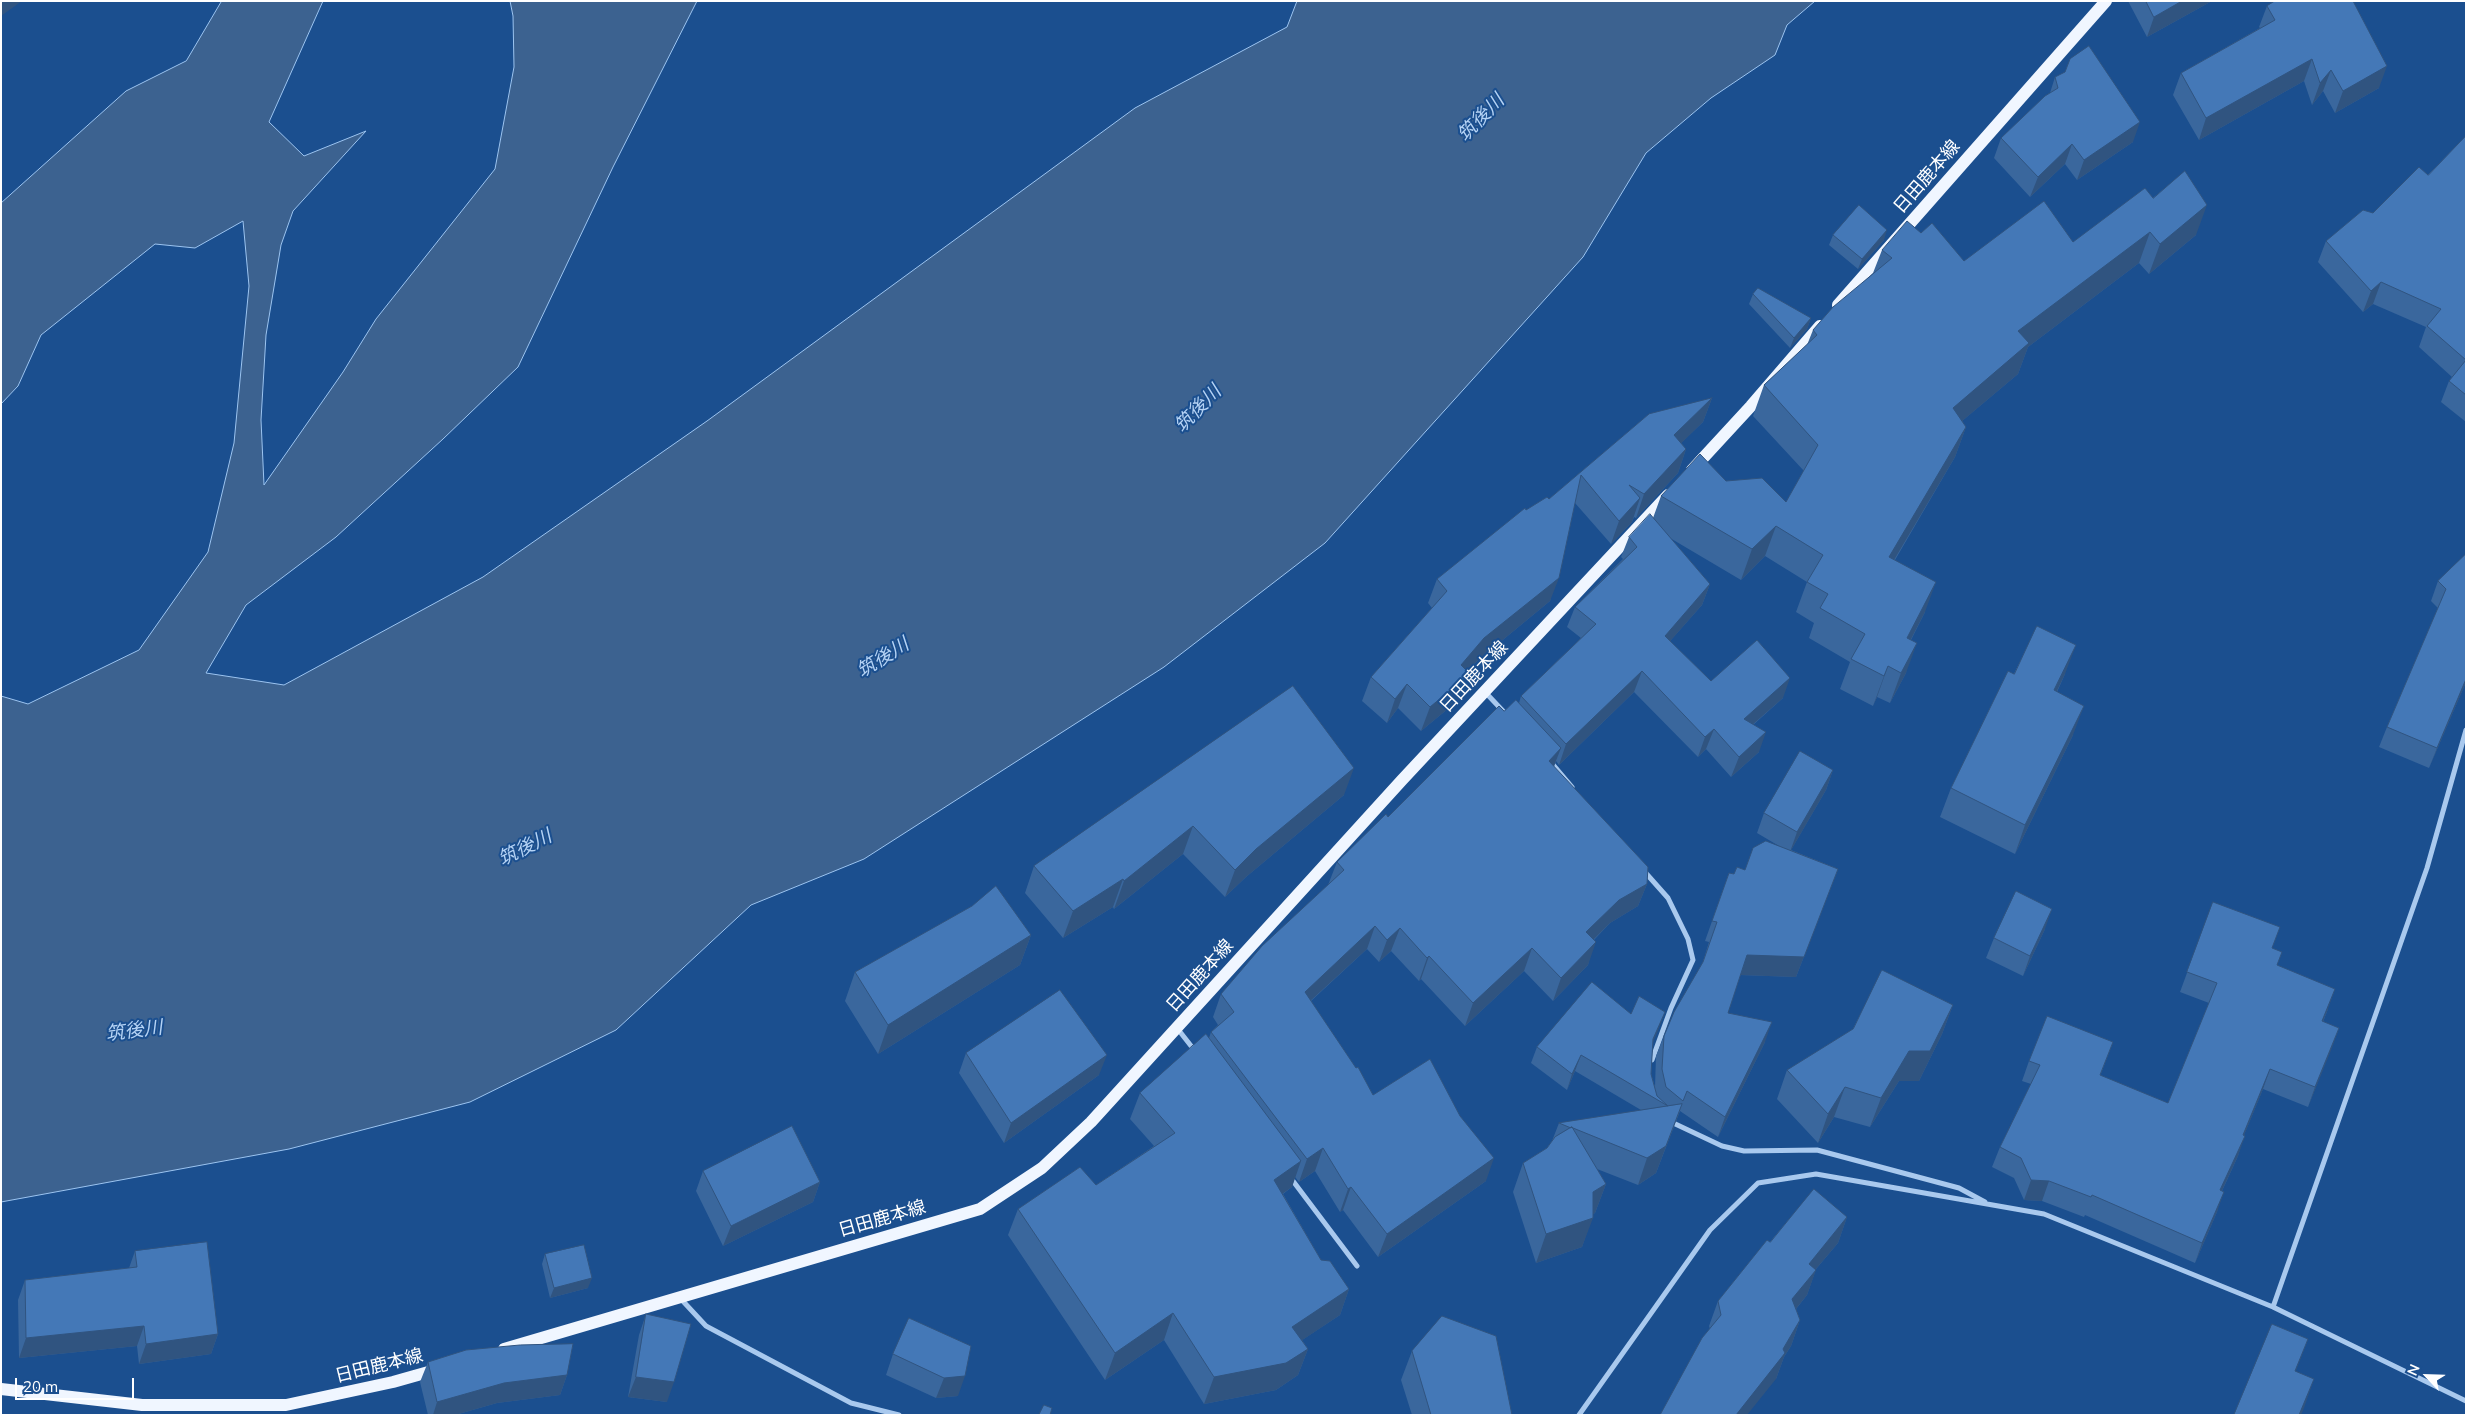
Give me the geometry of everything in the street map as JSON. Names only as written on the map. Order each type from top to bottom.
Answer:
[{"type":"main road","name":"日田鹿本線","points":[[493,1352],[678,1296],[980,1209],[1042,1168],[1092,1122],[1484,692],[1751,406],[1924,206],[2106,1]]},
{"type":"main road","name":"日田鹿本線","points":[[1,1389],[142,1405],[286,1405],[393,1382],[456,1364]]},
{"type":"street","points":[[1484,692],[1510,719]]},
{"type":"street","points":[[2273,1307],[2427,868],[2466,730]]},
{"type":"street","points":[[1543,754],[1575,790]]},
{"type":"street","points":[[1637,862],[1668,898],[1688,939],[1693,960],[1652,1055],[1651,1064]]},
{"type":"street","points":[[1177,1027],[1201,1059]]},
{"type":"street","points":[[1662,1115],[1675,1126],[1722,1146],[1744,1151],[1817,1150],[1910,1173],[1959,1188],[1990,1205]]},
{"type":"street","points":[[1285,1170],[1357,1266]]},
{"type":"street","points":[[1579,1415],[1710,1230],[1758,1183],[1816,1174],[2044,1214],[2273,1307],[2466,1401]]},
{"type":"street","points":[[678,1296],[706,1326],[851,1403],[899,1415]]},
{"type":"water","name":"筑後川","points":[[222,1],[323,1],[269,122],[304,156],[366,131],[293,211],[281,245],[266,335],[261,420],[264,485],[343,372],[376,319],[495,169],[514,67],[513,16],[510,1],[697,1],[613,167],[518,367],[336,537],[246,605],[206,673],[284,685],[483,577],[707,421],[1135,108],[1287,27],[1297,1],[1815,1],[1787,25],[1775,55],[1711,98],[1646,153],[1583,257],[1325,543],[1164,667],[864,859],[751,905],[616,1030],[470,1102],[289,1149],[1,1202],[1,696],[28,704],[139,650],[208,552],[234,443],[249,286],[243,221],[195,248],[155,244],[41,335],[18,386],[1,404],[1,203],[126,91],[186,61]]},
{"type":"building","points":[[2146,1],[2182,1],[2154,17]]},
{"type":"building","points":[[2275,1],[2353,1],[2387,66],[2343,91],[2331,70],[2320,83],[2312,59],[2206,118],[2181,73],[2275,20],[2267,6]]},
{"type":"building","points":[[2089,46],[2140,122],[2084,160],[2072,144],[2038,177],[2001,138],[2045,96],[2058,88],[2055,77],[2065,72],[2070,59]]},
{"type":"building","points":[[2466,136],[2466,360],[2427,326],[2441,309],[2381,282],[2371,291],[2326,241],[2363,210],[2373,213],[2419,167],[2428,175]]},
{"type":"building","points":[[2185,171],[2207,205],[2160,244],[2150,232],[2018,331],[2029,343],[1953,408],[1966,427],[1889,557],[1936,582],[1907,638],[1917,643],[1901,673],[1888,666],[1884,676],[1851,659],[1865,634],[1820,608],[1828,594],[1807,582],[1823,555],[1776,526],[1752,549],[1661,496],[1700,454],[1726,481],[1762,478],[1786,502],[1818,445],[1764,385],[1817,335],[1813,330],[1833,307],[1892,258],[1882,250],[1907,221],[1921,233],[1932,223],[1964,261],[2044,201],[2073,242],[2145,188],[2153,198]]},
{"type":"building","points":[[1859,205],[1887,230],[1862,259],[1833,235]]},
{"type":"building","points":[[1758,288],[1811,318],[1794,338],[1753,294]]},
{"type":"building","points":[[2466,360],[2466,395],[2449,381]]},
{"type":"building","points":[[1712,398],[1674,435],[1686,449],[1644,494],[1629,485],[1640,498],[1619,521],[1581,475],[1559,578],[1484,638],[1461,665],[1470,674],[1430,707],[1407,684],[1395,699],[1371,677],[1447,591],[1437,579],[1525,508],[1526,510],[1547,497],[1549,499],[1649,414]]},
{"type":"building","points":[[1650,514],[1710,584],[1665,636],[1711,681],[1757,640],[1790,678],[1744,719],[1766,732],[1739,757],[1714,729],[1705,737],[1642,671],[1566,744],[1521,696],[1596,624],[1575,607],[1637,547],[1629,537]]},
{"type":"building","points":[[2466,554],[2466,679],[2437,748],[2387,727],[2446,589],[2438,581]]},
{"type":"building","points":[[2037,626],[2076,645],[2054,690],[2084,706],[2025,825],[1951,788],[2008,671],[2014,674]]},
{"type":"building","points":[[1293,686],[1354,768],[1256,849],[1235,870],[1193,826],[1124,881],[1123,879],[1073,911],[1034,866]]},
{"type":"building","points":[[1516,700],[1561,748],[1549,761],[1648,867],[1647,884],[1619,900],[1586,932],[1596,942],[1561,978],[1532,948],[1473,1003],[1429,956],[1427,958],[1400,928],[1387,940],[1375,926],[1305,992],[1356,1068],[1358,1067],[1373,1095],[1430,1059],[1460,1116],[1494,1158],[1387,1234],[1351,1187],[1348,1189],[1323,1148],[1307,1159],[1211,1032],[1234,1012],[1221,994],[1262,946],[1344,870],[1337,862],[1386,814],[1388,817],[1499,706],[1504,711]]},
{"type":"building","points":[[1800,751],[1833,770],[1797,832],[1764,813]]},
{"type":"building","points":[[1766,841],[1838,869],[1804,957],[1747,955],[1728,1013],[1772,1022],[1725,1117],[1687,1091],[1683,1101],[1666,1087],[1662,1069],[1664,1036],[1674,1012],[1703,962],[1717,922],[1712,921],[1729,873],[1734,874],[1737,867],[1745,870],[1753,848]]},
{"type":"building","points":[[996,886],[1031,935],[888,1025],[855,972],[972,906]]},
{"type":"building","points":[[2016,891],[2052,909],[2030,956],[1994,938]]},
{"type":"building","points":[[2213,902],[2280,927],[2272,948],[2282,952],[2277,965],[2335,989],[2322,1021],[2339,1028],[2315,1087],[2270,1069],[2243,1135],[2245,1136],[2220,1190],[2224,1192],[2202,1243],[2092,1195],[2091,1197],[2049,1181],[2031,1180],[2021,1158],[2000,1147],[2040,1065],[2029,1061],[2047,1016],[2113,1042],[2100,1075],[2168,1103],[2217,983],[2187,972]]},
{"type":"building","points":[[1882,970],[1953,1005],[1930,1051],[1909,1051],[1881,1098],[1845,1087],[1828,1114],[1787,1070],[1853,1029]]},
{"type":"building","points":[[1592,982],[1631,1014],[1639,996],[1665,1012],[1653,1039],[1651,1074],[1657,1096],[1668,1106],[1581,1055],[1572,1074],[1537,1047]]},
{"type":"building","points":[[1060,990],[1107,1055],[1011,1123],[966,1053]]},
{"type":"building","points":[[1206,1034],[1301,1161],[1274,1180],[1321,1260],[1330,1261],[1349,1289],[1292,1327],[1308,1349],[1286,1363],[1214,1377],[1173,1313],[1115,1353],[1018,1209],[1080,1167],[1096,1185],[1175,1133],[1140,1093]]},
{"type":"building","points":[[1682,1104],[1666,1146],[1647,1158],[1559,1123]]},
{"type":"building","points":[[792,1126],[820,1182],[731,1226],[703,1171]]},
{"type":"building","points":[[1572,1127],[1606,1184],[1593,1192],[1593,1218],[1546,1234],[1523,1163],[1547,1148],[1555,1137]]},
{"type":"building","points":[[1814,1189],[1847,1217],[1809,1264],[1816,1270],[1792,1299],[1800,1320],[1783,1349],[1785,1353],[1736,1415],[1660,1415],[1702,1338],[1721,1315],[1718,1301],[1767,1240],[1770,1242]]},
{"type":"building","points":[[207,1242],[218,1334],[146,1344],[144,1326],[26,1338],[25,1280],[137,1267],[135,1251]]},
{"type":"building","points":[[584,1245],[592,1278],[554,1288],[545,1254]]},
{"type":"building","points":[[646,1314],[691,1324],[674,1382],[636,1377]]},
{"type":"building","points":[[1442,1316],[1496,1336],[1512,1415],[1431,1415],[1412,1351]]},
{"type":"building","points":[[909,1318],[971,1346],[965,1376],[944,1378],[893,1354]]},
{"type":"building","points":[[2272,1324],[2308,1339],[2295,1371],[2314,1379],[2299,1415],[2234,1415]]},
{"type":"building","points":[[573,1344],[567,1375],[504,1383],[437,1402],[428,1362],[466,1350],[520,1345]]},
{"type":"building","points":[[1044,1405],[1052,1408],[1050,1415],[1039,1415]]}]
